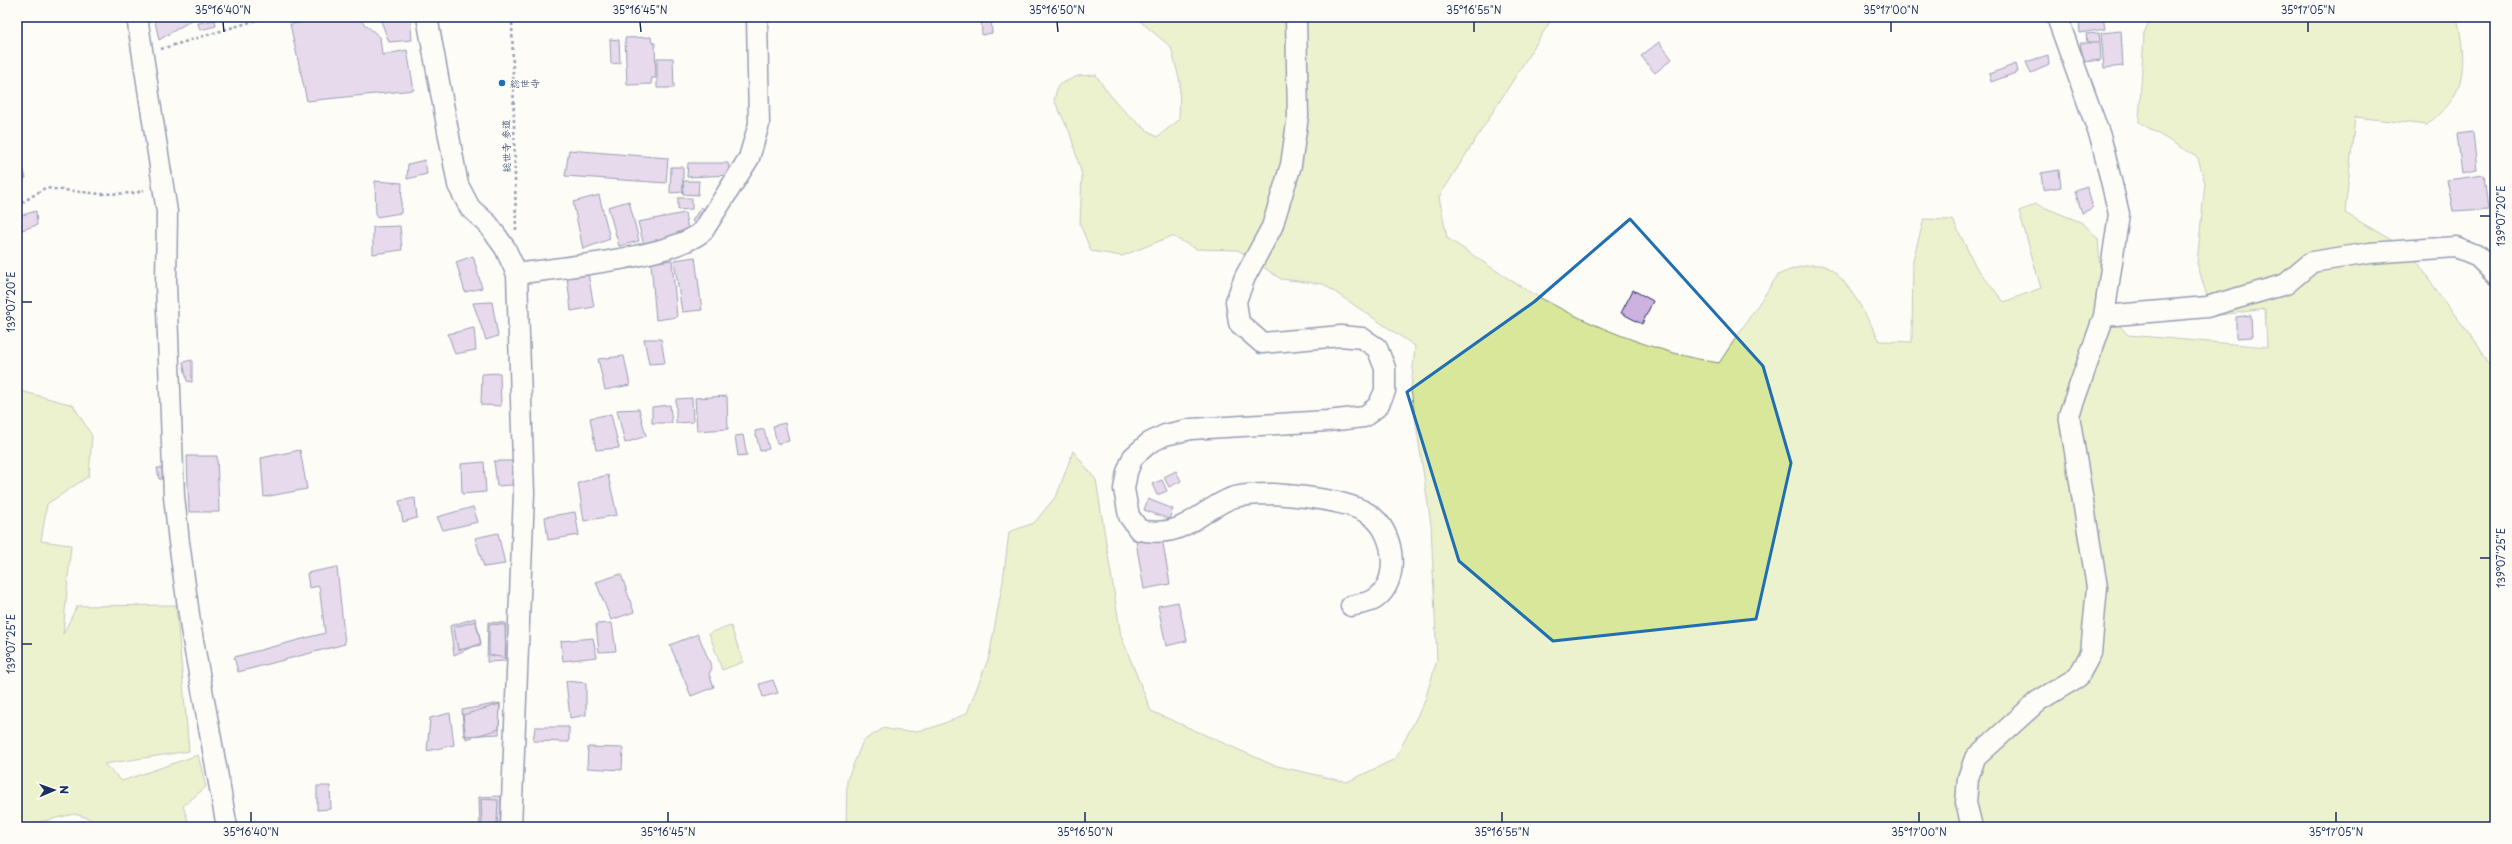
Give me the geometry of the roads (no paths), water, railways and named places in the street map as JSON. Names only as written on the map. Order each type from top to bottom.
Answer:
[{"type":"street","points":[[138,17],[167,212],[166,284],[176,512],[190,629],[227,827]]},
{"type":"street","points":[[426,17],[458,185],[470,208],[488,224],[505,248],[517,274],[524,493],[511,827]]},
{"type":"street","points":[[517,274],[657,251],[694,239],[703,231],[749,158],[759,124],[757,17]]},
{"type":"street","points":[[1296,17],[1298,116],[1291,165],[1272,227],[1245,278],[1236,301],[1239,323],[1262,343],[1340,336],[1362,338],[1377,348],[1385,368],[1385,391],[1378,406],[1364,417],[1327,421],[1191,429],[1165,435],[1148,443],[1133,457],[1127,472],[1124,489],[1129,516],[1139,530],[1156,533],[1182,528],[1228,499],[1258,495],[1271,494],[1326,501],[1351,506],[1363,512],[1374,518],[1389,536],[1392,559],[1388,582],[1375,599],[1352,606]]},
{"type":"street","points":[[1972,827],[1966,803],[1968,778],[1975,758],[2038,702],[2078,677],[2091,653],[2097,587],[2070,415],[2104,316],[2119,214],[2101,139],[2057,17]]},
{"type":"street","points":[[2104,316],[2207,307],[2286,284],[2312,262],[2370,253],[2456,248],[2476,255],[2495,274]]},
{"type":"place","name":"総世寺","points":[[502,83]]}]
